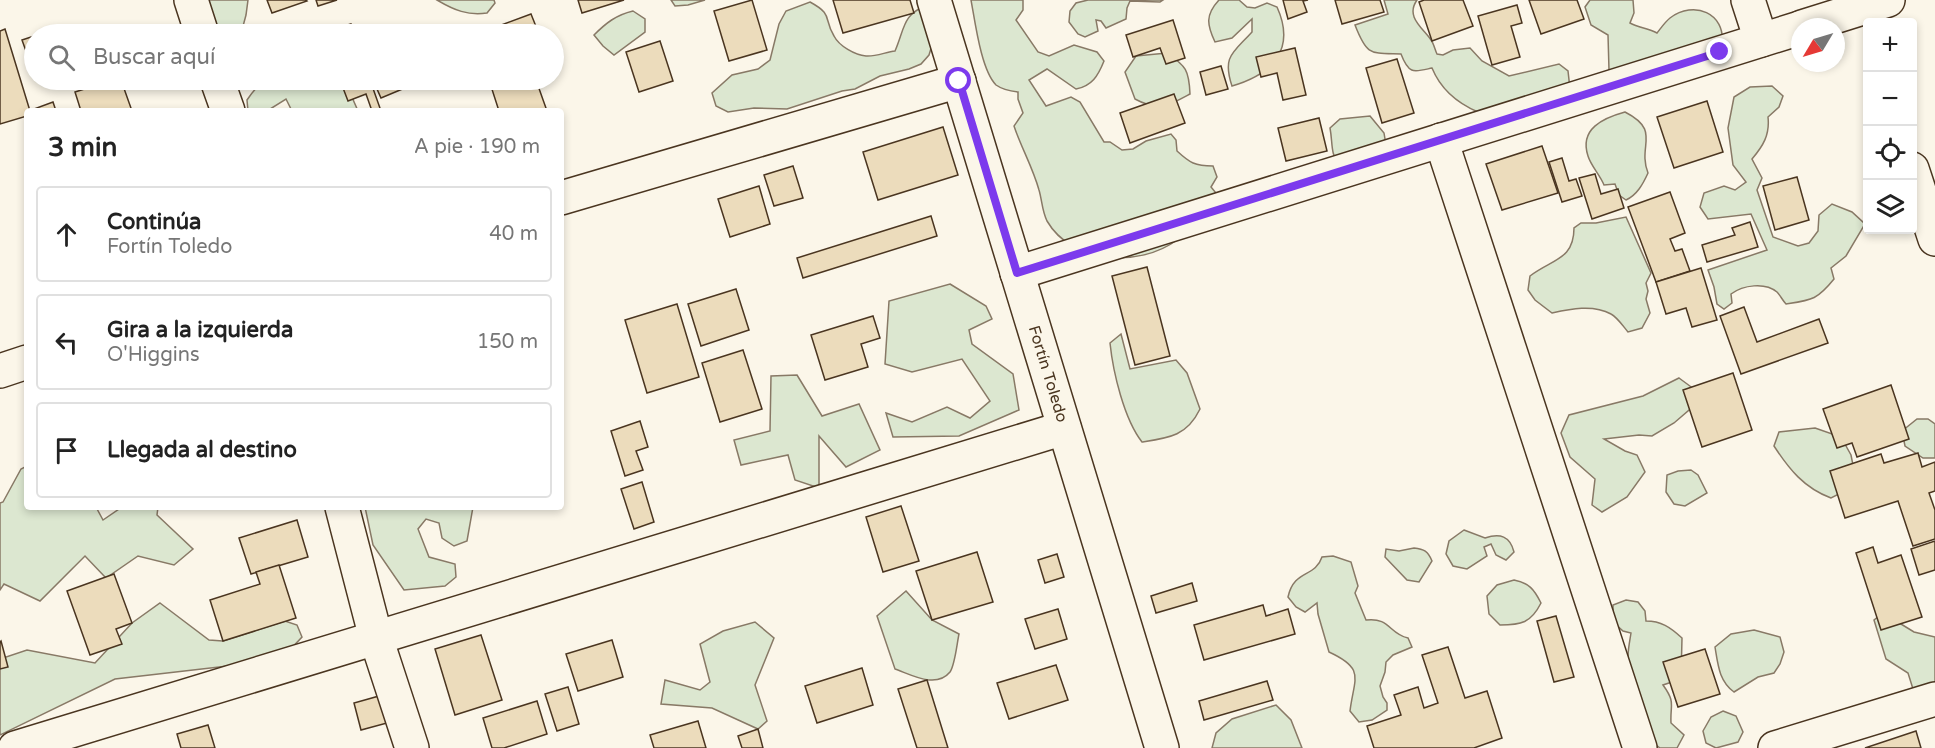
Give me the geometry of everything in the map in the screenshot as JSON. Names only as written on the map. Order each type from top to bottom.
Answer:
[{"type":"street","points":[[191,0],[199,24]]},
{"type":"street","name":"Fortín Toledo","points":[[934,0],[1162,748]]},
{"type":"street","points":[[1748,0],[1761,40]]},
{"type":"street","points":[[1845,18],[1872,13]]},
{"type":"street","points":[[1017,273],[1791,30]]},
{"type":"street","points":[[564,197],[959,81]]},
{"type":"street","points":[[221,90],[227,108]]},
{"type":"street","points":[[1441,140],[1640,748]]},
{"type":"street","points":[[1916,180],[1935,239]]},
{"type":"street","points":[[0,371],[24,363]]},
{"type":"street","points":[[15,748],[1064,428]]},
{"type":"street","points":[[343,510],[376,638],[412,748]]},
{"type":"street","points":[[1775,748],[1935,699]]},
{"type":"green space","points":[[198,0],[248,0],[244,24],[216,24],[206,16]]},
{"type":"green space","points":[[437,0],[494,0],[495,3],[487,13],[474,14],[455,9]]},
{"type":"green space","points":[[671,0],[705,0],[675,6]]},
{"type":"green space","points":[[971,0],[1023,0],[1023,10],[1016,20],[1038,52],[1049,56],[1074,45],[1097,52],[1104,61],[1102,66],[1097,76],[1082,88],[1076,89],[1047,69],[1029,80],[1046,106],[1071,97],[1080,102],[1104,142],[1110,142],[1122,150],[1133,149],[1146,141],[1171,134],[1176,140],[1177,151],[1186,158],[1193,163],[1213,166],[1217,177],[1211,187],[1220,198],[1183,236],[1162,249],[1144,255],[1126,258],[1089,253],[1073,246],[1058,235],[1045,217],[1036,182],[1014,126],[1023,113],[1018,92],[1001,88],[991,78],[979,45]]},
{"type":"green space","points":[[1088,0],[1163,0],[1160,2],[1130,1],[1126,19],[1106,28],[1101,21],[1096,20],[1098,31],[1085,37],[1078,34],[1069,22],[1070,11],[1076,3]]},
{"type":"green space","points":[[1219,0],[1239,0],[1247,7],[1255,8],[1267,3],[1277,7],[1284,35],[1277,58],[1269,67],[1246,81],[1232,86],[1228,68],[1229,61],[1235,50],[1252,32],[1252,19],[1232,38],[1215,42],[1210,30],[1209,15]]},
{"type":"green space","points":[[1384,0],[1417,0],[1414,6],[1414,17],[1432,42],[1437,54],[1443,55],[1453,50],[1470,48],[1482,61],[1509,76],[1559,64],[1568,71],[1570,89],[1478,112],[1457,100],[1445,89],[1432,68],[1416,71],[1407,66],[1401,54],[1376,53],[1367,48],[1355,25],[1388,14]]},
{"type":"green space","points":[[1590,0],[1633,0],[1634,13],[1630,23],[1657,33],[1668,20],[1679,13],[1698,10],[1714,17],[1719,24],[1722,44],[1618,81],[1609,70],[1608,35],[1591,25],[1585,7]]},
{"type":"green space","points":[[810,2],[825,14],[836,40],[852,52],[869,56],[895,51],[905,23],[913,13],[927,5],[933,42],[929,55],[921,64],[909,69],[880,76],[855,89],[787,109],[754,108],[728,112],[716,106],[712,93],[732,75],[758,69],[770,60],[779,24],[786,11]]},
{"type":"green space","points":[[633,11],[645,19],[645,32],[614,55],[594,35],[612,20]]},
{"type":"green space","points":[[1167,53],[1185,69],[1189,79],[1190,94],[1163,106],[1143,103],[1135,99],[1125,72],[1136,56]]},
{"type":"green space","points":[[1772,86],[1783,96],[1779,107],[1768,117],[1765,140],[1752,159],[1762,178],[1757,190],[1773,237],[1798,246],[1809,243],[1818,231],[1819,215],[1832,204],[1852,212],[1863,222],[1863,227],[1846,256],[1831,268],[1834,279],[1813,298],[1786,304],[1772,289],[1760,286],[1748,287],[1731,294],[1732,303],[1724,309],[1717,304],[1708,270],[1767,250],[1751,214],[1708,219],[1700,207],[1704,193],[1724,186],[1735,190],[1746,182],[1733,165],[1728,128],[1734,97],[1750,87]]},
{"type":"green space","points":[[255,90],[347,90],[357,108],[290,108],[286,99],[272,108],[248,108],[247,100]]},
{"type":"green space","points":[[1625,112],[1636,119],[1646,132],[1645,163],[1648,173],[1642,185],[1626,200],[1619,195],[1615,184],[1604,185],[1589,160],[1586,147],[1590,132],[1595,126],[1601,121]]},
{"type":"green space","points":[[1370,116],[1384,133],[1386,145],[1339,166],[1333,152],[1330,128],[1340,119]]},
{"type":"green space","points":[[1626,217],[1651,273],[1646,283],[1648,291],[1646,299],[1650,313],[1642,328],[1628,332],[1613,315],[1597,309],[1574,309],[1552,313],[1535,300],[1528,290],[1530,276],[1566,253],[1573,239],[1574,228],[1581,223],[1596,223]]},
{"type":"green space","points":[[950,284],[986,306],[992,319],[969,330],[972,344],[1013,374],[1019,410],[959,436],[893,437],[886,413],[912,422],[947,407],[970,418],[990,401],[962,359],[912,372],[885,364],[889,301]]},
{"type":"green space","points":[[1121,334],[1130,369],[1176,360],[1187,373],[1200,409],[1183,430],[1169,437],[1142,442],[1130,421],[1120,395],[1111,355],[1110,343]]},
{"type":"green space","points":[[797,375],[822,416],[859,404],[880,450],[846,467],[819,436],[819,488],[795,480],[788,455],[741,465],[734,440],[770,431],[771,376]]},
{"type":"green space","points":[[1679,378],[1698,392],[1696,404],[1674,423],[1652,436],[1639,435],[1604,439],[1637,455],[1645,472],[1627,497],[1602,512],[1592,505],[1595,479],[1570,457],[1561,433],[1569,415],[1643,396]]},
{"type":"green space","points":[[1917,419],[1928,419],[1935,424],[1935,458],[1923,458],[1905,446],[1902,431]]},
{"type":"green space","points":[[1815,428],[1841,437],[1851,455],[1855,475],[1845,491],[1831,498],[1813,489],[1798,477],[1774,446],[1779,432]]},
{"type":"green space","points":[[24,468],[24,510],[98,510],[103,520],[118,510],[158,510],[157,515],[193,549],[174,565],[138,556],[106,578],[85,556],[40,601],[4,584],[0,590],[0,503],[3,502]]},
{"type":"green space","points":[[1691,470],[1698,475],[1707,493],[1685,506],[1674,504],[1666,492],[1667,475]]},
{"type":"green space","points":[[366,510],[472,510],[467,541],[454,546],[442,538],[439,523],[426,519],[418,529],[429,557],[455,564],[456,577],[445,586],[404,590],[373,545]]},
{"type":"green space","points":[[1464,530],[1485,538],[1504,537],[1510,542],[1514,552],[1506,560],[1496,555],[1491,544],[1484,547],[1487,556],[1467,569],[1453,566],[1446,554],[1449,541]]},
{"type":"green space","points":[[1414,548],[1425,551],[1432,561],[1419,582],[1407,580],[1385,557],[1386,549],[1399,551]]},
{"type":"green space","points":[[1333,556],[1351,562],[1358,586],[1355,593],[1366,620],[1385,623],[1397,633],[1408,638],[1412,647],[1393,655],[1386,662],[1380,686],[1387,703],[1387,710],[1372,720],[1359,722],[1350,711],[1355,682],[1353,669],[1341,658],[1329,652],[1317,603],[1305,612],[1296,607],[1288,597],[1295,582],[1315,568],[1322,557]]},
{"type":"green space","points":[[1514,580],[1530,587],[1541,603],[1525,622],[1500,625],[1489,614],[1487,596],[1497,585]]},
{"type":"green space","points":[[906,591],[932,620],[959,634],[950,672],[938,680],[916,677],[895,669],[877,616]]},
{"type":"green space","points":[[1626,600],[1638,602],[1645,611],[1646,621],[1665,625],[1682,638],[1681,679],[1663,685],[1672,704],[1671,723],[1684,735],[1677,748],[1660,748],[1652,742],[1646,714],[1629,666],[1628,652],[1631,633],[1623,631],[1613,622],[1613,605]]},
{"type":"green space","points":[[160,603],[209,640],[223,641],[285,621],[297,625],[302,637],[284,656],[271,661],[115,679],[0,735],[0,659],[27,650],[95,663],[132,623]]},
{"type":"green space","points":[[1883,613],[1914,632],[1935,637],[1935,699],[1913,689],[1908,673],[1886,659],[1874,620]]},
{"type":"green space","points":[[755,622],[774,638],[755,685],[767,721],[758,729],[712,708],[661,704],[665,680],[700,690],[710,682],[700,644],[723,631]]},
{"type":"green space","points":[[1754,630],[1780,637],[1784,652],[1774,673],[1758,677],[1734,692],[1722,678],[1715,647],[1731,634]]},
{"type":"green space","points":[[1276,705],[1291,720],[1302,748],[1212,748],[1216,733],[1232,719]]},
{"type":"green space","points":[[1723,711],[1736,716],[1743,732],[1738,742],[1716,748],[1706,743],[1703,731],[1711,717]]},
{"type":"building","points":[[267,0],[306,0],[307,1],[272,13]]},
{"type":"building","points":[[316,0],[337,0],[318,6]]},
{"type":"building","points":[[578,0],[624,0],[582,13]]},
{"type":"building","points":[[752,0],[767,50],[729,61],[714,11]]},
{"type":"building","points":[[833,0],[910,0],[914,13],[843,33]]},
{"type":"building","points":[[1283,0],[1308,0],[1303,1],[1307,12],[1288,19]]},
{"type":"building","points":[[1335,0],[1380,0],[1384,12],[1342,24]]},
{"type":"building","points":[[1463,0],[1473,26],[1432,41],[1419,2]]},
{"type":"building","points":[[1529,0],[1577,0],[1584,19],[1541,34]]},
{"type":"building","points":[[1517,5],[1522,23],[1511,26],[1520,57],[1492,65],[1478,16]]},
{"type":"building","points":[[531,14],[535,24],[504,24]]},
{"type":"building","points":[[1173,20],[1185,58],[1166,64],[1160,48],[1133,57],[1126,35]]},
{"type":"building","points":[[5,29],[29,108],[24,108],[24,117],[0,124],[0,31]]},
{"type":"building","points":[[660,41],[673,81],[639,92],[626,52]]},
{"type":"building","points":[[1295,48],[1306,95],[1283,100],[1277,73],[1261,77],[1256,57]]},
{"type":"building","points":[[1397,59],[1414,113],[1382,123],[1366,68]]},
{"type":"building","points":[[1221,66],[1228,89],[1206,95],[1200,72]]},
{"type":"building","points":[[125,90],[131,108],[80,108],[75,92]]},
{"type":"building","points":[[344,90],[374,90],[380,108],[371,108],[366,94],[348,101]]},
{"type":"building","points":[[377,90],[400,90],[381,98]]},
{"type":"building","points":[[492,90],[540,90],[546,108],[498,108]]},
{"type":"building","points":[[1174,94],[1185,123],[1130,143],[1120,113]]},
{"type":"building","points":[[1707,101],[1723,152],[1674,168],[1657,117]]},
{"type":"building","points":[[53,102],[55,108],[37,108]]},
{"type":"building","points":[[1319,118],[1327,151],[1286,161],[1278,128]]},
{"type":"building","points":[[943,127],[958,175],[878,200],[863,152]]},
{"type":"building","points":[[1542,146],[1558,193],[1502,210],[1486,164]]},
{"type":"building","points":[[1562,158],[1569,181],[1576,179],[1582,196],[1562,202],[1549,162]]},
{"type":"building","points":[[793,166],[803,198],[774,206],[764,175]]},
{"type":"building","points":[[1595,174],[1601,194],[1618,189],[1624,208],[1592,219],[1579,178]]},
{"type":"building","points":[[1797,177],[1809,220],[1775,230],[1763,186]]},
{"type":"building","points":[[759,186],[770,224],[730,237],[718,199]]},
{"type":"building","points":[[1670,192],[1685,233],[1670,239],[1675,251],[1682,249],[1690,271],[1656,282],[1628,207]]},
{"type":"building","points":[[931,216],[937,236],[803,278],[797,258]]},
{"type":"building","points":[[1750,222],[1758,247],[1707,262],[1702,245],[1735,235],[1732,228]]},
{"type":"building","points":[[1147,267],[1170,356],[1135,365],[1112,276]]},
{"type":"building","points":[[1701,268],[1717,320],[1692,327],[1686,308],[1666,314],[1656,282]]},
{"type":"building","points":[[736,289],[749,330],[701,346],[688,304]]},
{"type":"building","points":[[677,304],[699,377],[647,393],[625,320]]},
{"type":"building","points":[[1744,307],[1757,342],[1819,319],[1828,343],[1741,374],[1720,316]]},
{"type":"building","points":[[873,316],[880,338],[861,344],[868,367],[825,380],[811,335]]},
{"type":"building","points":[[743,350],[762,409],[720,422],[702,363]]},
{"type":"building","points":[[1733,373],[1752,430],[1702,447],[1683,390]]},
{"type":"building","points":[[1891,385],[1909,439],[1857,457],[1852,443],[1837,448],[1823,409]]},
{"type":"building","points":[[640,421],[648,447],[636,451],[643,470],[625,476],[611,431]]},
{"type":"building","points":[[1918,453],[1922,467],[1935,462],[1935,491],[1929,493],[1935,510],[1935,539],[1913,546],[1898,501],[1845,518],[1830,471],[1881,454],[1884,463]]},
{"type":"building","points":[[642,482],[654,522],[634,529],[621,489]]},
{"type":"building","points":[[901,506],[919,561],[883,572],[866,517]]},
{"type":"building","points":[[297,520],[308,557],[251,574],[239,538]]},
{"type":"building","points":[[1935,541],[1935,570],[1919,575],[1911,549]]},
{"type":"building","points":[[1873,547],[1878,563],[1901,555],[1922,617],[1881,630],[1856,553]]},
{"type":"building","points":[[977,552],[993,602],[932,620],[916,571]]},
{"type":"building","points":[[1057,554],[1064,577],[1045,583],[1038,560]]},
{"type":"building","points":[[279,565],[296,618],[223,641],[210,600],[260,584],[256,572]]},
{"type":"building","points":[[114,574],[132,623],[116,629],[122,644],[90,655],[67,591]]},
{"type":"building","points":[[1192,583],[1197,601],[1156,613],[1151,596]]},
{"type":"building","points":[[1263,605],[1266,616],[1288,609],[1295,634],[1204,660],[1194,625]]},
{"type":"building","points":[[1058,609],[1067,639],[1035,649],[1025,619]]},
{"type":"building","points":[[1556,616],[1574,677],[1554,682],[1537,621]]},
{"type":"building","points":[[481,635],[502,700],[455,715],[435,649]]},
{"type":"building","points":[[612,640],[623,677],[578,691],[566,654]]},
{"type":"building","points":[[0,642],[8,667],[0,669]]},
{"type":"building","points":[[1448,647],[1465,698],[1487,691],[1502,738],[1474,748],[1374,748],[1367,726],[1401,715],[1394,695],[1418,687],[1424,708],[1438,703],[1422,655]]},
{"type":"building","points":[[1705,649],[1720,694],[1678,707],[1663,662]]},
{"type":"building","points":[[1056,665],[1068,700],[1009,719],[997,683]]},
{"type":"building","points":[[862,668],[873,705],[817,723],[805,686]]},
{"type":"building","points":[[927,680],[948,748],[917,748],[898,689]]},
{"type":"building","points":[[1267,681],[1273,700],[1204,720],[1199,701]]},
{"type":"building","points":[[568,687],[579,724],[557,731],[545,694]]},
{"type":"building","points":[[379,696],[387,723],[361,730],[354,703]]},
{"type":"building","points":[[537,701],[547,734],[504,748],[492,748],[483,718]]},
{"type":"building","points":[[698,721],[706,748],[654,748],[650,735]]},
{"type":"building","points":[[208,725],[215,748],[181,748],[177,734]]},
{"type":"building","points":[[758,729],[763,748],[742,748],[738,736]]},
{"type":"building","points":[[1916,731],[1921,748],[1865,748]]},
{"type":"route","points":[[959,81],[1017,273],[1720,52]]}]
